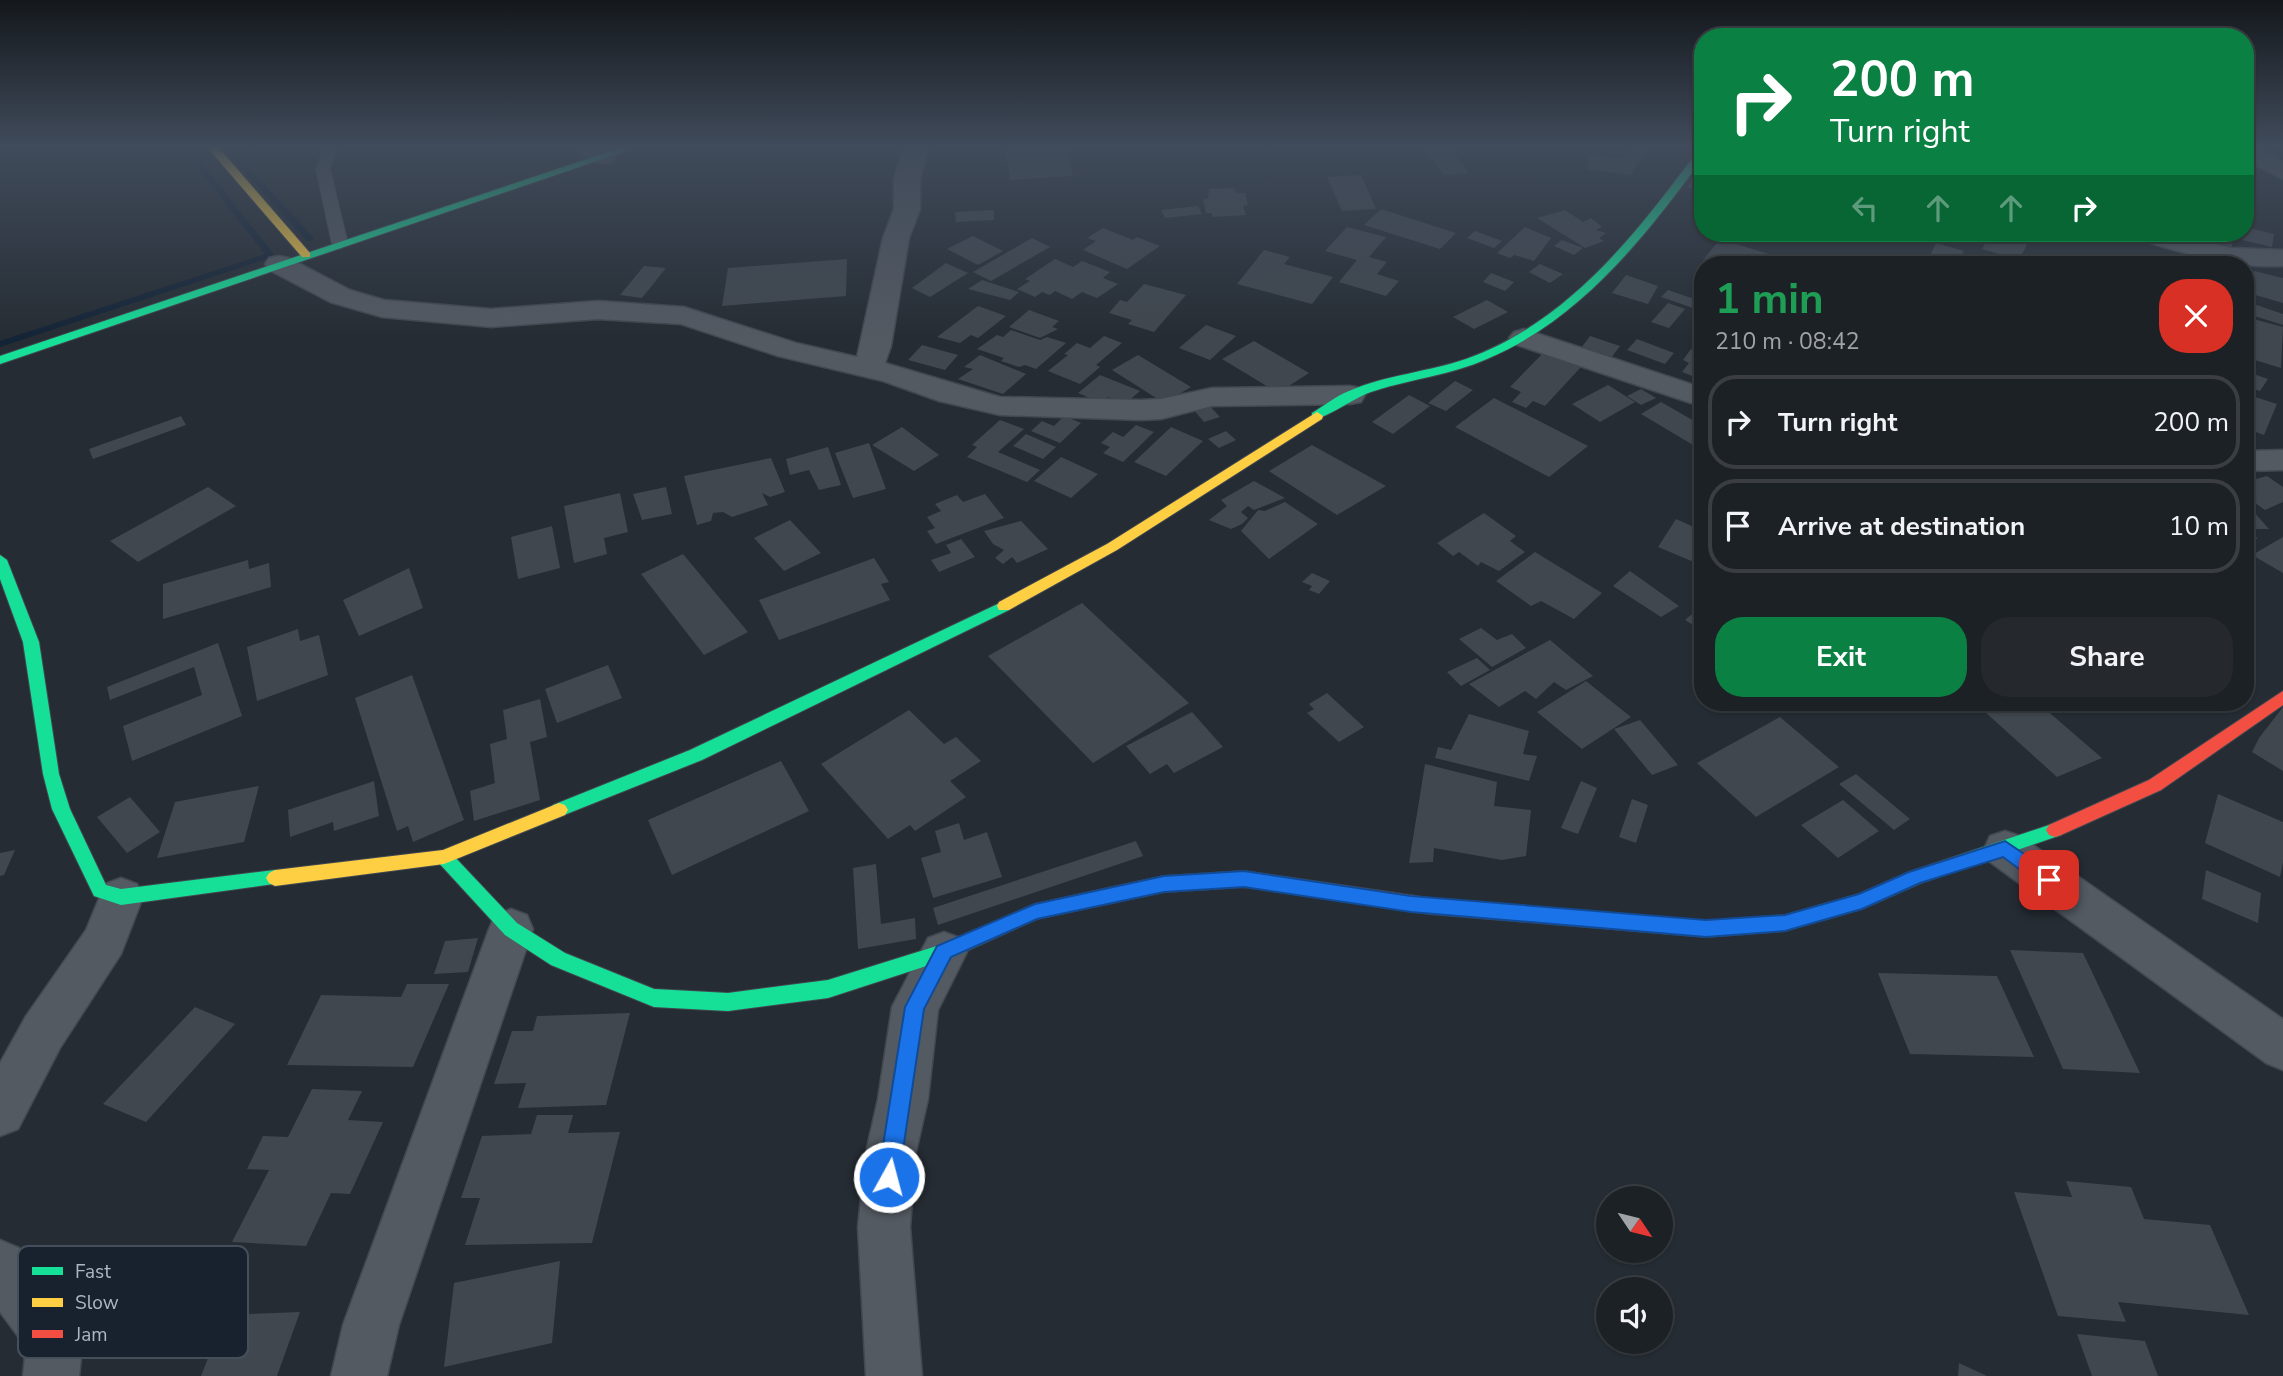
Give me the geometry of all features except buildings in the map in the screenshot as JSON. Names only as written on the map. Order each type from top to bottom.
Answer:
[{"type":"street","points":[[258,211],[292,259],[340,296],[382,308],[491,318],[598,310],[684,316],[788,350],[1000,406],[1140,410],[1161,409],[1212,397],[1350,395]]},
{"type":"street","points":[[0,360],[431,211]]},
{"type":"street","points":[[868,369],[876,346],[896,238],[907,211]]},
{"type":"street","points":[[0,561],[31,642],[51,774],[61,809],[100,891],[121,897],[444,857],[696,755],[905,656],[1112,547],[1350,395],[1381,382],[1481,357],[1524,338],[1598,282],[1643,233],[1659,211]]},
{"type":"street","points":[[2179,242],[2231,256]]},
{"type":"street","points":[[2254,259],[2283,258]]},
{"type":"street","points":[[1524,338],[1694,395]]},
{"type":"street","points":[[2254,461],[2283,460]]},
{"type":"street","points":[[444,857],[511,929],[558,960],[654,998],[728,1002],[828,989],[944,951],[1035,912],[1164,884],[1244,879],[1411,904],[1706,929],[1785,923],[1862,901],[1916,877],[2065,827],[2155,785],[2283,697]]},
{"type":"street","points":[[2005,849],[2283,1047]]},
{"type":"street","points":[[0,1112],[43,1032],[105,940],[121,897]]},
{"type":"street","points":[[359,1376],[371,1325],[511,929]]},
{"type":"street","points":[[894,1376],[884,1227],[891,1152],[903,1099],[915,1007],[944,951]]},
{"type":"street","points":[[0,1267],[18,1291]]},
{"type":"street","points":[[51,1376],[53,1358]]},
{"type":"lane","points":[[333,211],[340,244]]},
{"type":"waterway","points":[[0,344],[270,255],[236,211]]},
{"type":"waterway","points":[[285,211],[310,239]]},
{"type":"traffic: fast","points":[[0,360],[442,211]]},
{"type":"traffic: fast","points":[[1317,416],[1350,395],[1455,366],[1519,339],[1580,295],[1633,241],[1658,211]]},
{"type":"traffic: fast","points":[[0,560],[31,642],[51,774],[61,809],[100,891],[121,897],[275,878]]},
{"type":"traffic: fast","points":[[559,810],[696,755],[1004,606]]},
{"type":"traffic: fast","points":[[1430,906],[1706,929],[1785,923],[1862,901],[1915,877],[2055,830]]},
{"type":"traffic: fast","points":[[444,857],[511,929],[558,959],[654,998],[728,1002],[828,989],[944,952],[1035,912],[1117,894]]},
{"type":"traffic: slow","points":[[268,211],[306,255]]},
{"type":"traffic: slow","points":[[1004,606],[1112,547],[1317,416]]},
{"type":"traffic: slow","points":[[275,878],[444,857],[559,810]]},
{"type":"traffic: jam","points":[[2055,830],[2155,785],[2283,697]]},
{"type":"traffic: jam","points":[[1117,894],[1164,884],[1244,879],[1430,906]]},
{"type":"route","points":[[889,1177],[915,1007],[944,951],[1035,912],[1164,884],[1244,879],[1411,904],[1706,929],[1785,923],[1862,901],[1916,877],[2005,849],[2049,880]]}]
